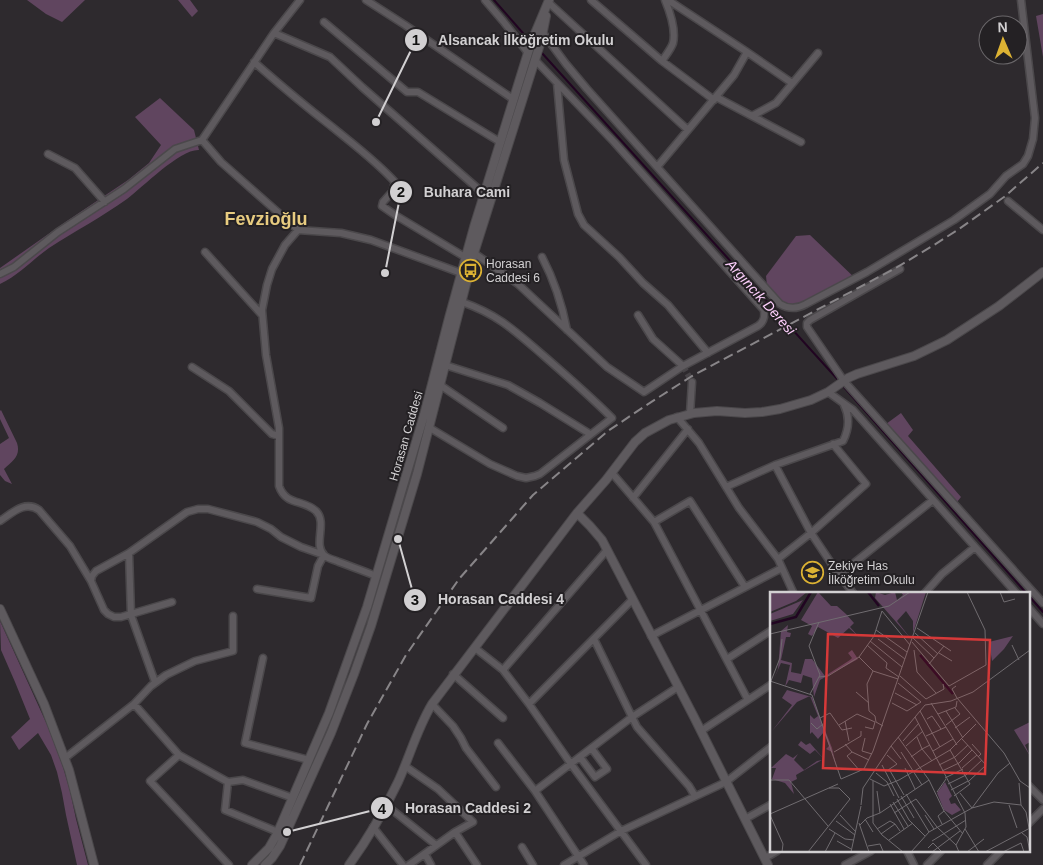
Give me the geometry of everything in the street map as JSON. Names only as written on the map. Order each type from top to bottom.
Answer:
[{"type":"street","points":[[0,274],[14,267],[58,232],[105,202],[175,148],[202,140],[274,33],[300,0]]},
{"type":"street","points":[[366,0],[513,99]]},
{"type":"street","points":[[485,0],[528,53]]},
{"type":"street","points":[[591,0],[662,61],[715,98],[801,142]]},
{"type":"street","points":[[662,61],[673,44],[671,20],[666,0]]},
{"type":"street","points":[[666,0],[792,83]]},
{"type":"street","points":[[543,33],[576,77],[780,304],[791,308],[802,306],[867,272],[954,220],[990,194],[1006,176],[1023,164],[1028,156],[1033,139],[1036,118],[1021,0]]},
{"type":"street","points":[[549,1],[688,130]]},
{"type":"street","name":"Horasan Caddesi","points":[[252,865],[269,848],[278,832],[310,760],[342,678],[376,576],[424,415],[465,257],[513,99],[531,43],[549,1]]},
{"type":"street","name":"Horasan Caddesi","points":[[265,865],[276,853],[283,840],[346,696],[392,560],[430,428],[474,253],[535,60],[543,33],[549,1]]},
{"type":"street","points":[[324,22],[407,92],[418,92],[500,142]]},
{"type":"street","points":[[274,33],[330,57],[484,194]]},
{"type":"street","points":[[657,167],[734,76],[747,52]]},
{"type":"street","points":[[752,116],[776,103],[818,53]]},
{"type":"street","points":[[474,253],[518,284],[607,367],[644,392],[683,366],[760,324],[764,318],[764,310],[614,142],[535,60]]},
{"type":"street","points":[[254,62],[361,150],[395,182],[392,192],[383,202],[382,206],[465,257]]},
{"type":"street","points":[[557,83],[564,160],[581,221],[619,257],[642,283],[668,305],[708,353]]},
{"type":"street","points":[[202,140],[221,162],[298,230],[341,234],[371,240],[461,273]]},
{"type":"street","points":[[48,154],[75,168],[105,202]]},
{"type":"street","points":[[1008,201],[1043,230]]},
{"type":"street","points":[[298,230],[285,245],[272,269],[265,293],[262,315],[266,356],[278,421],[278,481],[280,490],[288,499],[312,509],[318,515],[320,520],[320,545],[324,555]]},
{"type":"street","points":[[205,252],[262,315]]},
{"type":"street","points":[[542,257],[551,274],[562,304],[568,331]]},
{"type":"street","points":[[900,269],[818,315],[807,323],[807,327],[843,382],[1043,603]]},
{"type":"street","points":[[349,865],[386,805],[405,766],[420,725],[432,704],[577,513],[640,437],[656,426],[690,414],[716,411],[745,413],[771,411],[803,403],[831,390],[857,374],[914,356],[947,340],[999,306],[1043,272]]},
{"type":"street","points":[[430,428],[490,464],[526,478],[540,474],[612,418],[579,386],[515,330],[490,313],[462,302]]},
{"type":"street","points":[[638,315],[653,339],[683,366]]},
{"type":"street","points":[[445,365],[508,385],[590,434]]},
{"type":"street","points":[[192,367],[229,391],[272,434],[279,436]]},
{"type":"street","points":[[690,414],[692,382]]},
{"type":"street","points":[[440,385],[503,428]]},
{"type":"street","points":[[831,390],[853,410],[1015,592]]},
{"type":"street","points":[[726,487],[775,466],[843,441],[848,429],[848,418],[844,403]]},
{"type":"street","points":[[677,418],[699,442],[738,508],[778,559],[793,592]]},
{"type":"street","points":[[633,498],[688,429]]},
{"type":"street","points":[[778,559],[866,484],[833,444]]},
{"type":"street","points":[[775,466],[810,533],[851,592]]},
{"type":"street","points":[[612,473],[654,522],[748,700]]},
{"type":"street","points":[[839,575],[933,500]]},
{"type":"street","points":[[654,522],[690,501],[745,587]]},
{"type":"street","points":[[0,521],[24,506],[37,509],[70,546],[91,581],[104,610],[108,614],[118,617],[131,615],[172,602]]},
{"type":"street","points":[[91,581],[96,571],[129,553],[187,512],[203,509],[257,522],[301,547],[376,576]]},
{"type":"street","points":[[577,513],[602,540],[767,861],[776,852]]},
{"type":"street","points":[[926,592],[942,574],[975,547]]},
{"type":"street","points":[[503,670],[607,550]]},
{"type":"street","points":[[129,553],[131,615],[156,682]]},
{"type":"street","points":[[257,589],[311,598],[318,566],[324,555]]},
{"type":"street","points":[[651,636],[782,568]]},
{"type":"street","points":[[529,704],[632,600]]},
{"type":"street","points":[[0,609],[44,704],[65,758],[94,865]]},
{"type":"street","points":[[1030,609],[1043,624]]},
{"type":"street","points":[[65,758],[134,704],[145,691],[166,675],[195,661],[233,651],[233,616]]},
{"type":"street","points":[[727,659],[770,631]]},
{"type":"street","points":[[594,639],[637,727],[689,786],[695,796]]},
{"type":"street","points":[[474,648],[503,670],[646,865]]},
{"type":"street","points":[[263,658],[245,743],[310,760]]},
{"type":"street","points":[[453,674],[503,718]]},
{"type":"street","points":[[701,731],[770,685]]},
{"type":"street","points":[[535,791],[632,717],[678,687]]},
{"type":"street","points":[[134,704],[179,755],[228,782],[243,780],[293,798]]},
{"type":"street","points":[[432,704],[453,726],[466,748],[496,787]]},
{"type":"street","points":[[498,743],[535,791],[584,865]]},
{"type":"street","points":[[564,865],[621,830],[726,782],[770,748]]},
{"type":"street","points":[[580,757],[595,777],[607,769],[592,749]]},
{"type":"street","points":[[179,755],[150,781],[229,865]]},
{"type":"street","points":[[405,766],[438,789],[473,822],[436,845],[409,865]]},
{"type":"street","points":[[228,782],[226,810],[278,832]]},
{"type":"street","points":[[1030,787],[1043,800]]},
{"type":"street","points":[[386,805],[436,845]]},
{"type":"street","points":[[745,818],[770,805]]},
{"type":"street","points":[[1030,822],[1043,809]]},
{"type":"street","points":[[374,827],[403,865]]},
{"type":"street","points":[[456,832],[477,865]]},
{"type":"street","points":[[522,847],[533,865]]},
{"type":"street","points":[[845,865],[869,852]]},
{"type":"street","points":[[908,852],[914,865]]},
{"type":"street","points":[[927,865],[940,852]]},
{"type":"street","points":[[987,865],[1000,852]]},
{"type":"street","points":[[425,854],[431,865]]},
{"type":"shaded area","points":[[27,0],[85,0],[62,22],[46,14]]},
{"type":"shaded area","points":[[178,0],[190,0],[198,11],[192,17]]},
{"type":"shaded area","points":[[1043,14],[1043,57],[1036,16]]},
{"type":"shaded area","points":[[160,98],[194,130],[199,150],[191,151],[172,162],[127,199],[49,248],[19,272],[0,284],[0,268],[128,180],[149,163],[161,145],[135,117]]},
{"type":"shaded area","points":[[810,235],[858,281],[797,311],[789,309],[767,286],[766,276],[796,236]]},
{"type":"shaded area","points":[[1,410],[18,448],[15,458],[4,469],[12,484],[5,481],[0,475],[0,444],[9,438],[0,419]]},
{"type":"shaded area","points":[[901,413],[913,430],[908,436],[961,497],[957,502],[886,424]]},
{"type":"shaded area","points":[[0,621],[49,729],[63,767],[88,865],[77,865],[57,772],[51,755],[38,733],[19,750],[11,737],[30,719],[1,650]]},
{"type":"waterway","name":"Argıncık Deresi","points":[[494,0],[529,40]]},
{"type":"waterway","name":"Argıncık Deresi","points":[[541,52],[840,382]]},
{"type":"waterway","name":"Argıncık Deresi","points":[[843,386],[1025,592]]},
{"type":"waterway","name":"Argıncık Deresi","points":[[1030,597],[1043,612]]},
{"type":"tunnel","points":[[683,366],[692,382]]},
{"type":"railway","points":[[300,865],[367,724],[406,655],[459,579],[533,495],[608,431],[645,406],[692,376],[894,269],[934,245],[1004,197],[1043,163]]},
{"type":"place","name":"Alsancak İlköğretim Okulu","points":[[376,122]]},
{"type":"place","name":"Horasan Caddesi 6","points":[[470,271]]},
{"type":"place","name":"Buhara Cami","points":[[385,273]]},
{"type":"place","name":"Horasan Caddesi 4","points":[[398,539]]},
{"type":"place","name":"Zekiye Has İlköğretim Okulu","points":[[812,573]]},
{"type":"place","name":"Horasan Caddesi 2","points":[[287,832]]},
{"type":"district","name":"Fevzioğlu","points":[[266,219]]}]
